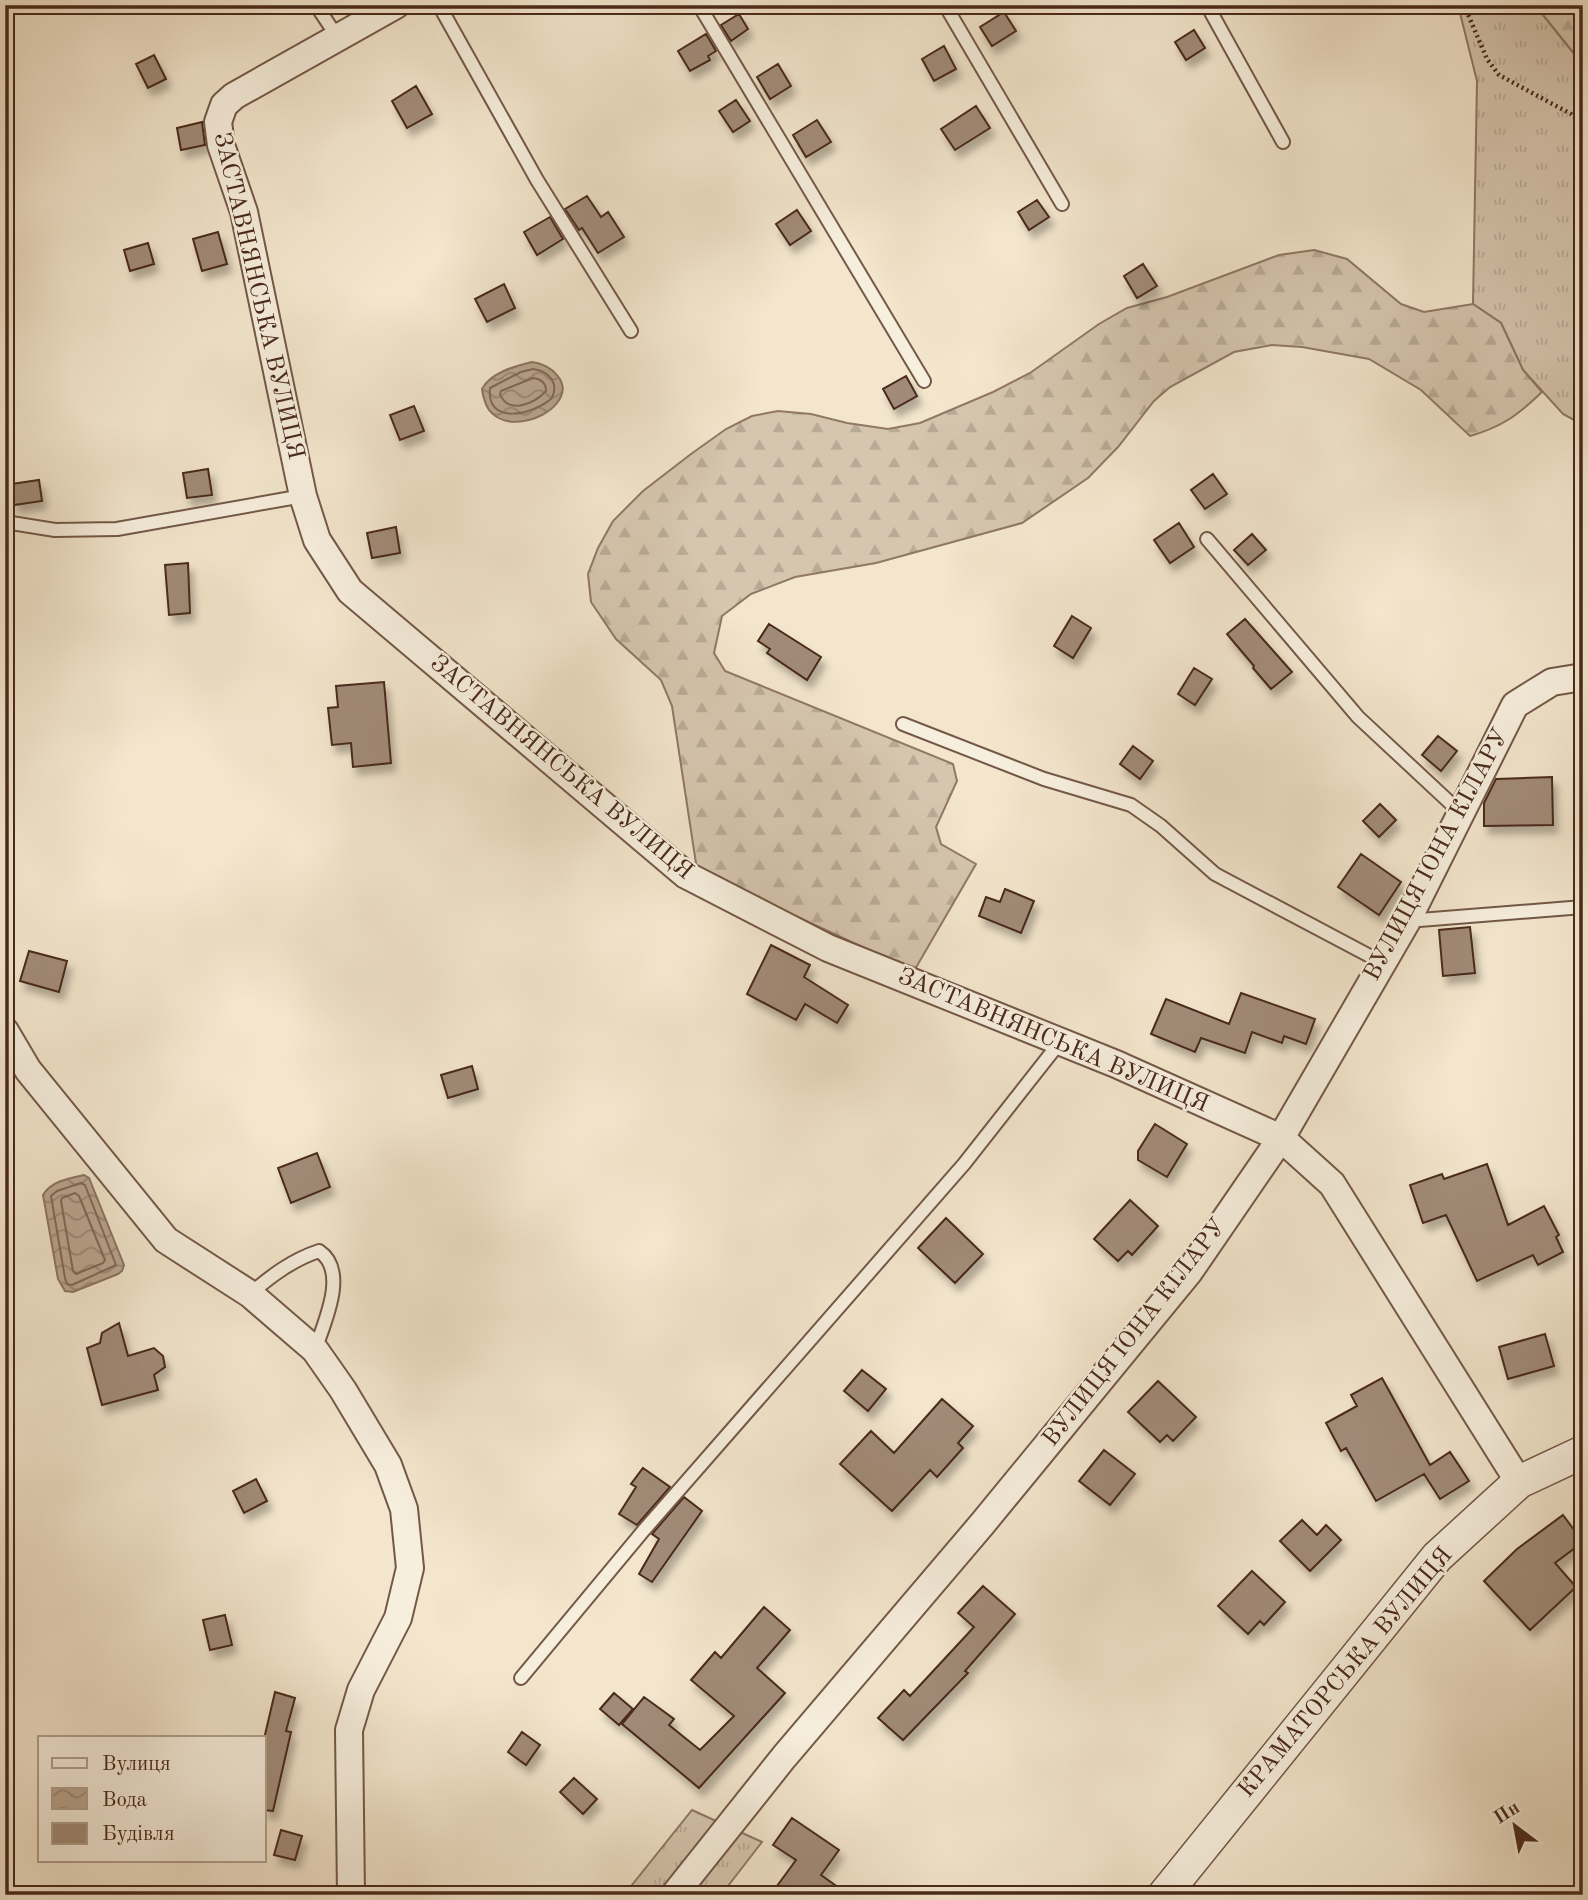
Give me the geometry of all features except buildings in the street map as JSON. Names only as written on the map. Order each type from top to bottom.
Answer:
[{"type":"street","name":"ЗАСТАВНЯНСЬКА ВУЛИЦЯ","points":[[396,5],[234,96],[225,105],[218,122],[221,145],[244,212],[303,496],[317,540],[350,591],[686,875],[828,948],[1060,1042],[1281,1138],[1332,1184],[1519,1482]]},
{"type":"street","name":"ВУЛИЦЯ ІОНА КІЛАРУ","points":[[674,1895],[784,1757],[983,1523],[1189,1272],[1281,1138],[1383,963],[1407,921],[1515,705],[1552,682],[1583,677]]},
{"type":"street","points":[[5,1031],[28,1070],[166,1240],[250,1294],[315,1350],[343,1390],[388,1465],[404,1508],[410,1568],[398,1618],[360,1690],[349,1730],[351,1895]]},
{"type":"street","name":"КРАМАТОРСЬКА ВУЛИЦЯ","points":[[1164,1895],[1437,1557],[1519,1482],[1583,1452]]},
{"type":"lane","points":[[316,5],[338,38]]},
{"type":"lane","points":[[439,5],[537,180],[631,331]]},
{"type":"lane","points":[[699,5],[924,381]]},
{"type":"lane","points":[[945,5],[1062,204]]},
{"type":"lane","points":[[1207,5],[1283,142]]},
{"type":"lane","points":[[5,522],[55,530],[117,529],[303,496]]},
{"type":"lane","points":[[1207,539],[1358,716],[1462,813]]},
{"type":"lane","points":[[903,724],[1044,779],[1131,805],[1161,826],[1215,874],[1383,963]]},
{"type":"lane","points":[[1407,921],[1583,906]]},
{"type":"lane","points":[[522,1678],[644,1530],[964,1164],[1060,1042]]},
{"type":"lane","points":[[250,1294],[273,1274],[305,1256],[319,1251],[326,1256],[333,1271],[333,1287],[315,1350]]},
{"type":"path","points":[[1464,5],[1487,59],[1499,75],[1571,114],[1583,126]]},
{"type":"green space","points":[[1458,5],[1535,5],[1580,61],[1583,60],[1583,425],[1563,414],[1523,370],[1501,323],[1473,304],[1477,81]]},
{"type":"green space","points":[[1535,5],[1583,5],[1583,60],[1580,61]]},
{"type":"green space","points":[[1314,250],[1347,259],[1401,304],[1424,312],[1473,304],[1501,323],[1523,370],[1542,392],[1509,419],[1470,436],[1421,390],[1369,359],[1302,347],[1272,345],[1234,352],[1170,387],[1154,401],[1118,447],[1088,478],[1022,523],[876,563],[795,577],[751,594],[722,616],[714,653],[725,671],[953,764],[957,781],[936,827],[941,844],[976,864],[914,971],[697,870],[672,706],[661,680],[616,639],[591,602],[588,574],[613,521],[643,491],[691,454],[726,429],[752,416],[778,411],[811,414],[888,429],[920,423],[1030,373],[1099,324],[1127,308],[1167,297],[1279,255]]},
{"type":"green space","points":[[692,1810],[762,1842],[721,1895],[624,1895]]},
{"type":"water","points":[[532,362],[546,366],[558,376],[563,388],[557,403],[534,419],[514,422],[496,416],[484,400],[482,389],[486,383],[497,374]]},
{"type":"water","points":[[84,1175],[89,1178],[124,1265],[118,1274],[73,1292],[65,1291],[58,1279],[43,1195],[56,1183]]}]
